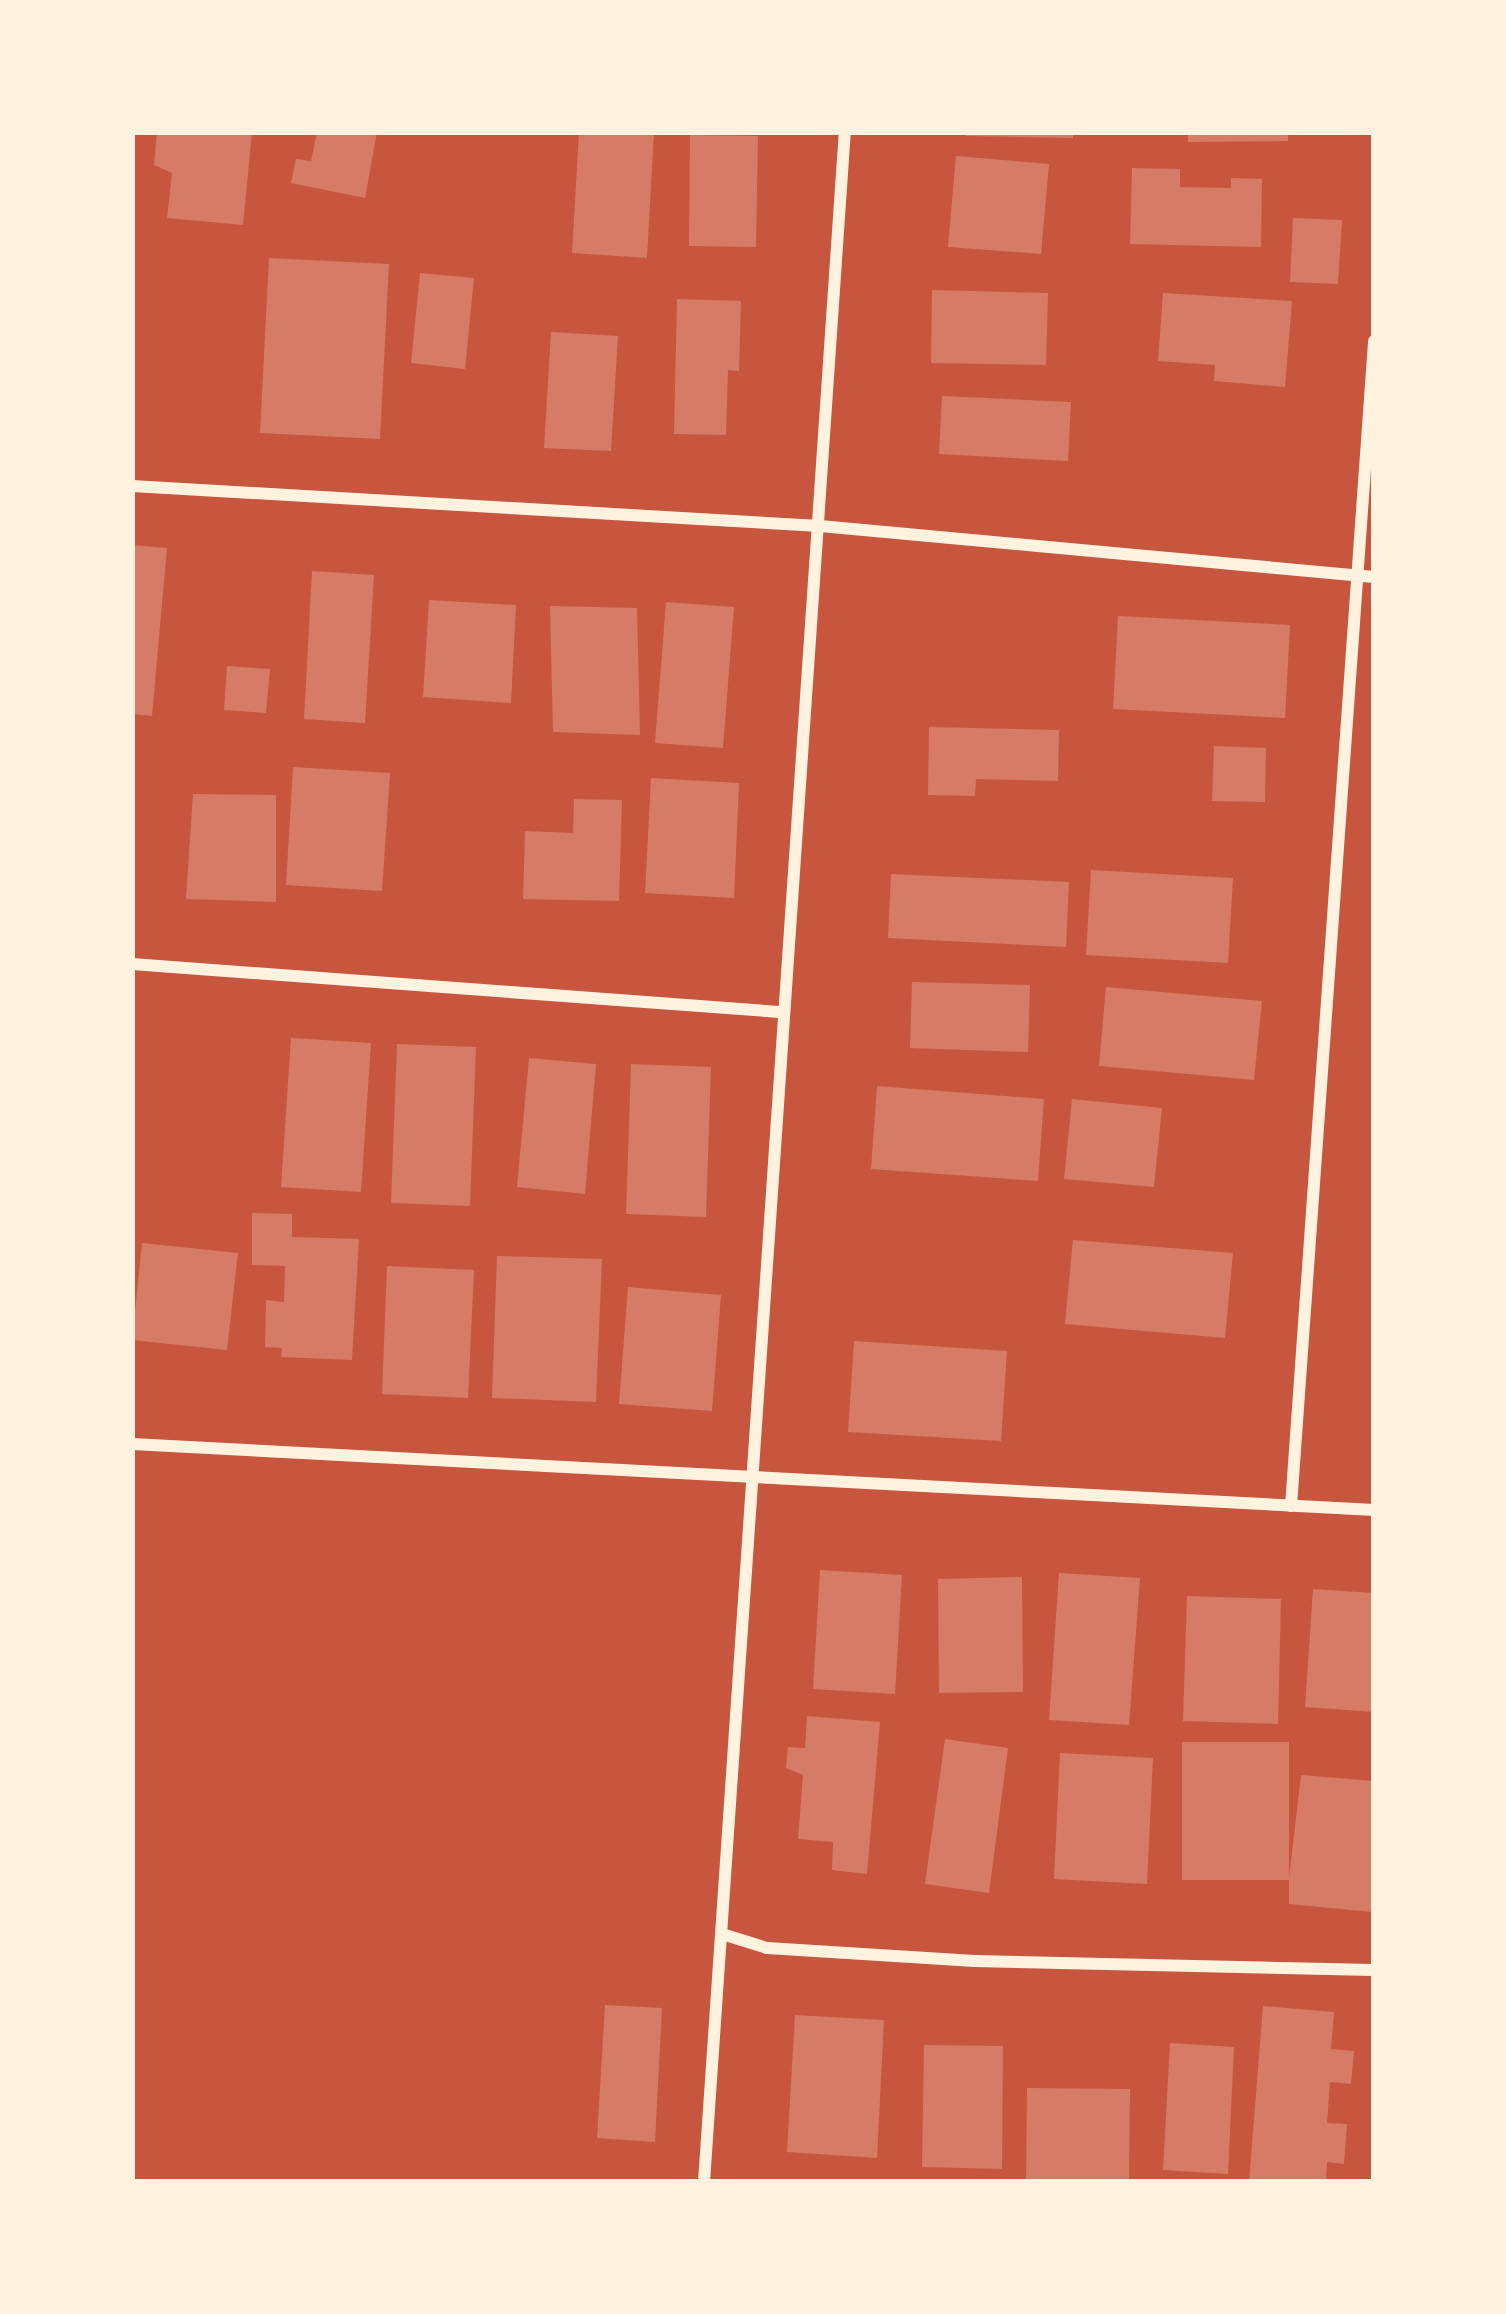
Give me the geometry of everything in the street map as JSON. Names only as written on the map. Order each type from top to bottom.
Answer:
[{"type":"street","points":[[704,2182],[756,1481],[778,1012],[820,526],[845,132]]},
{"type":"street","points":[[1291,1506],[1374,340]]},
{"type":"street","points":[[132,486],[820,526],[1374,577]]},
{"type":"street","points":[[132,964],[778,1012]]},
{"type":"street","points":[[132,1444],[756,1481],[1374,1510]]},
{"type":"street","points":[[722,1934],[767,1948],[975,1961],[1374,1970]]},
{"type":"building","points":[[157,132],[252,132],[243,225],[167,218],[172,173],[154,165]]},
{"type":"building","points":[[317,132],[377,132],[365,198],[291,183],[296,159],[311,161]]},
{"type":"building","points":[[579,132],[654,132],[647,258],[572,253]]},
{"type":"building","points":[[966,132],[1073,132],[1073,138],[966,136]]},
{"type":"building","points":[[1188,132],[1288,132],[1288,141],[1188,142]]},
{"type":"building","points":[[690,135],[758,136],[756,247],[689,246]]},
{"type":"building","points":[[956,156],[1049,164],[1041,254],[948,247]]},
{"type":"building","points":[[1132,168],[1180,169],[1180,187],[1231,188],[1231,178],[1262,179],[1261,247],[1130,244]]},
{"type":"building","points":[[1293,218],[1342,220],[1338,284],[1290,282]]},
{"type":"building","points":[[269,258],[389,264],[380,439],[260,433]]},
{"type":"building","points":[[420,273],[474,278],[465,369],[411,363]]},
{"type":"building","points":[[932,290],[1048,293],[1046,365],[931,363]]},
{"type":"building","points":[[1163,293],[1292,301],[1285,387],[1214,381],[1215,365],[1158,361]]},
{"type":"building","points":[[677,299],[741,301],[739,371],[728,370],[726,435],[674,434]]},
{"type":"building","points":[[551,332],[618,336],[611,451],[544,448]]},
{"type":"building","points":[[942,396],[1071,402],[1068,461],[939,454]]},
{"type":"building","points":[[132,545],[167,548],[152,716],[132,714]]},
{"type":"building","points":[[312,571],[374,575],[365,723],[304,719]]},
{"type":"building","points":[[429,600],[516,605],[511,703],[423,697]]},
{"type":"building","points":[[666,602],[734,607],[723,748],[655,743]]},
{"type":"building","points":[[550,606],[637,608],[640,735],[553,732]]},
{"type":"building","points":[[1118,616],[1290,625],[1285,718],[1113,709]]},
{"type":"building","points":[[227,666],[270,669],[266,713],[224,710]]},
{"type":"building","points":[[929,727],[1059,730],[1058,781],[976,779],[975,796],[928,795]]},
{"type":"building","points":[[1214,746],[1266,748],[1265,802],[1212,801]]},
{"type":"building","points":[[293,767],[390,773],[382,891],[286,885]]},
{"type":"building","points":[[651,778],[739,783],[734,898],[645,893]]},
{"type":"building","points":[[193,794],[276,795],[276,902],[186,899]]},
{"type":"building","points":[[574,799],[622,800],[619,901],[523,899],[525,831],[573,833]]},
{"type":"building","points":[[1091,870],[1233,878],[1228,963],[1086,955]]},
{"type":"building","points":[[891,874],[1069,882],[1066,947],[888,938]]},
{"type":"building","points":[[912,982],[1030,985],[1028,1052],[910,1048]]},
{"type":"building","points":[[1106,987],[1262,1001],[1254,1080],[1099,1066]]},
{"type":"building","points":[[291,1038],[371,1043],[361,1192],[281,1187]]},
{"type":"building","points":[[397,1044],[476,1047],[470,1206],[391,1203]]},
{"type":"building","points":[[529,1058],[596,1064],[585,1194],[517,1187]]},
{"type":"building","points":[[631,1064],[711,1067],[706,1217],[626,1214]]},
{"type":"building","points":[[877,1086],[1044,1099],[1038,1181],[871,1169]]},
{"type":"building","points":[[1072,1099],[1162,1108],[1154,1187],[1064,1179]]},
{"type":"building","points":[[252,1213],[292,1214],[292,1237],[359,1239],[352,1360],[281,1357],[282,1348],[265,1347],[266,1300],[284,1302],[285,1266],[252,1265]]},
{"type":"building","points":[[1073,1240],[1233,1253],[1225,1338],[1065,1324]]},
{"type":"building","points":[[142,1243],[238,1253],[227,1350],[132,1340]]},
{"type":"building","points":[[497,1256],[602,1259],[596,1402],[492,1398]]},
{"type":"building","points":[[387,1266],[474,1270],[468,1398],[382,1394]]},
{"type":"building","points":[[628,1287],[721,1295],[712,1411],[619,1404]]},
{"type":"building","points":[[854,1341],[1007,1351],[1001,1441],[848,1432]]},
{"type":"building","points":[[820,1570],[902,1575],[895,1694],[813,1689]]},
{"type":"building","points":[[1059,1573],[1140,1578],[1129,1725],[1049,1720]]},
{"type":"building","points":[[1022,1577],[1023,1692],[939,1693],[938,1579]]},
{"type":"building","points":[[1313,1589],[1374,1593],[1374,1712],[1305,1707]]},
{"type":"building","points":[[1187,1596],[1281,1599],[1278,1724],[1183,1721]]},
{"type":"building","points":[[807,1716],[880,1722],[867,1874],[832,1870],[833,1842],[798,1839],[803,1775],[786,1768],[788,1747],[805,1748]]},
{"type":"building","points":[[945,1739],[1008,1748],[989,1893],[925,1884]]},
{"type":"building","points":[[1182,1742],[1289,1742],[1289,1878],[1301,1775],[1374,1781],[1372,1912],[1289,1904],[1289,1880],[1182,1880]]},
{"type":"building","points":[[1060,1753],[1153,1758],[1147,1884],[1054,1879]]},
{"type":"building","points":[[605,2005],[662,2008],[655,2142],[597,2138]]},
{"type":"building","points":[[1263,2006],[1334,2012],[1331,2049],[1354,2051],[1351,2084],[1330,2082],[1327,2123],[1347,2124],[1344,2164],[1327,2162],[1326,2182],[1249,2182]]},
{"type":"building","points":[[795,2015],[884,2020],[877,2158],[787,2152]]},
{"type":"building","points":[[1170,2043],[1234,2047],[1228,2174],[1163,2170]]},
{"type":"building","points":[[924,2045],[1003,2046],[1002,2169],[922,2167]]},
{"type":"building","points":[[1027,2088],[1130,2089],[1129,2182],[1026,2182]]}]
